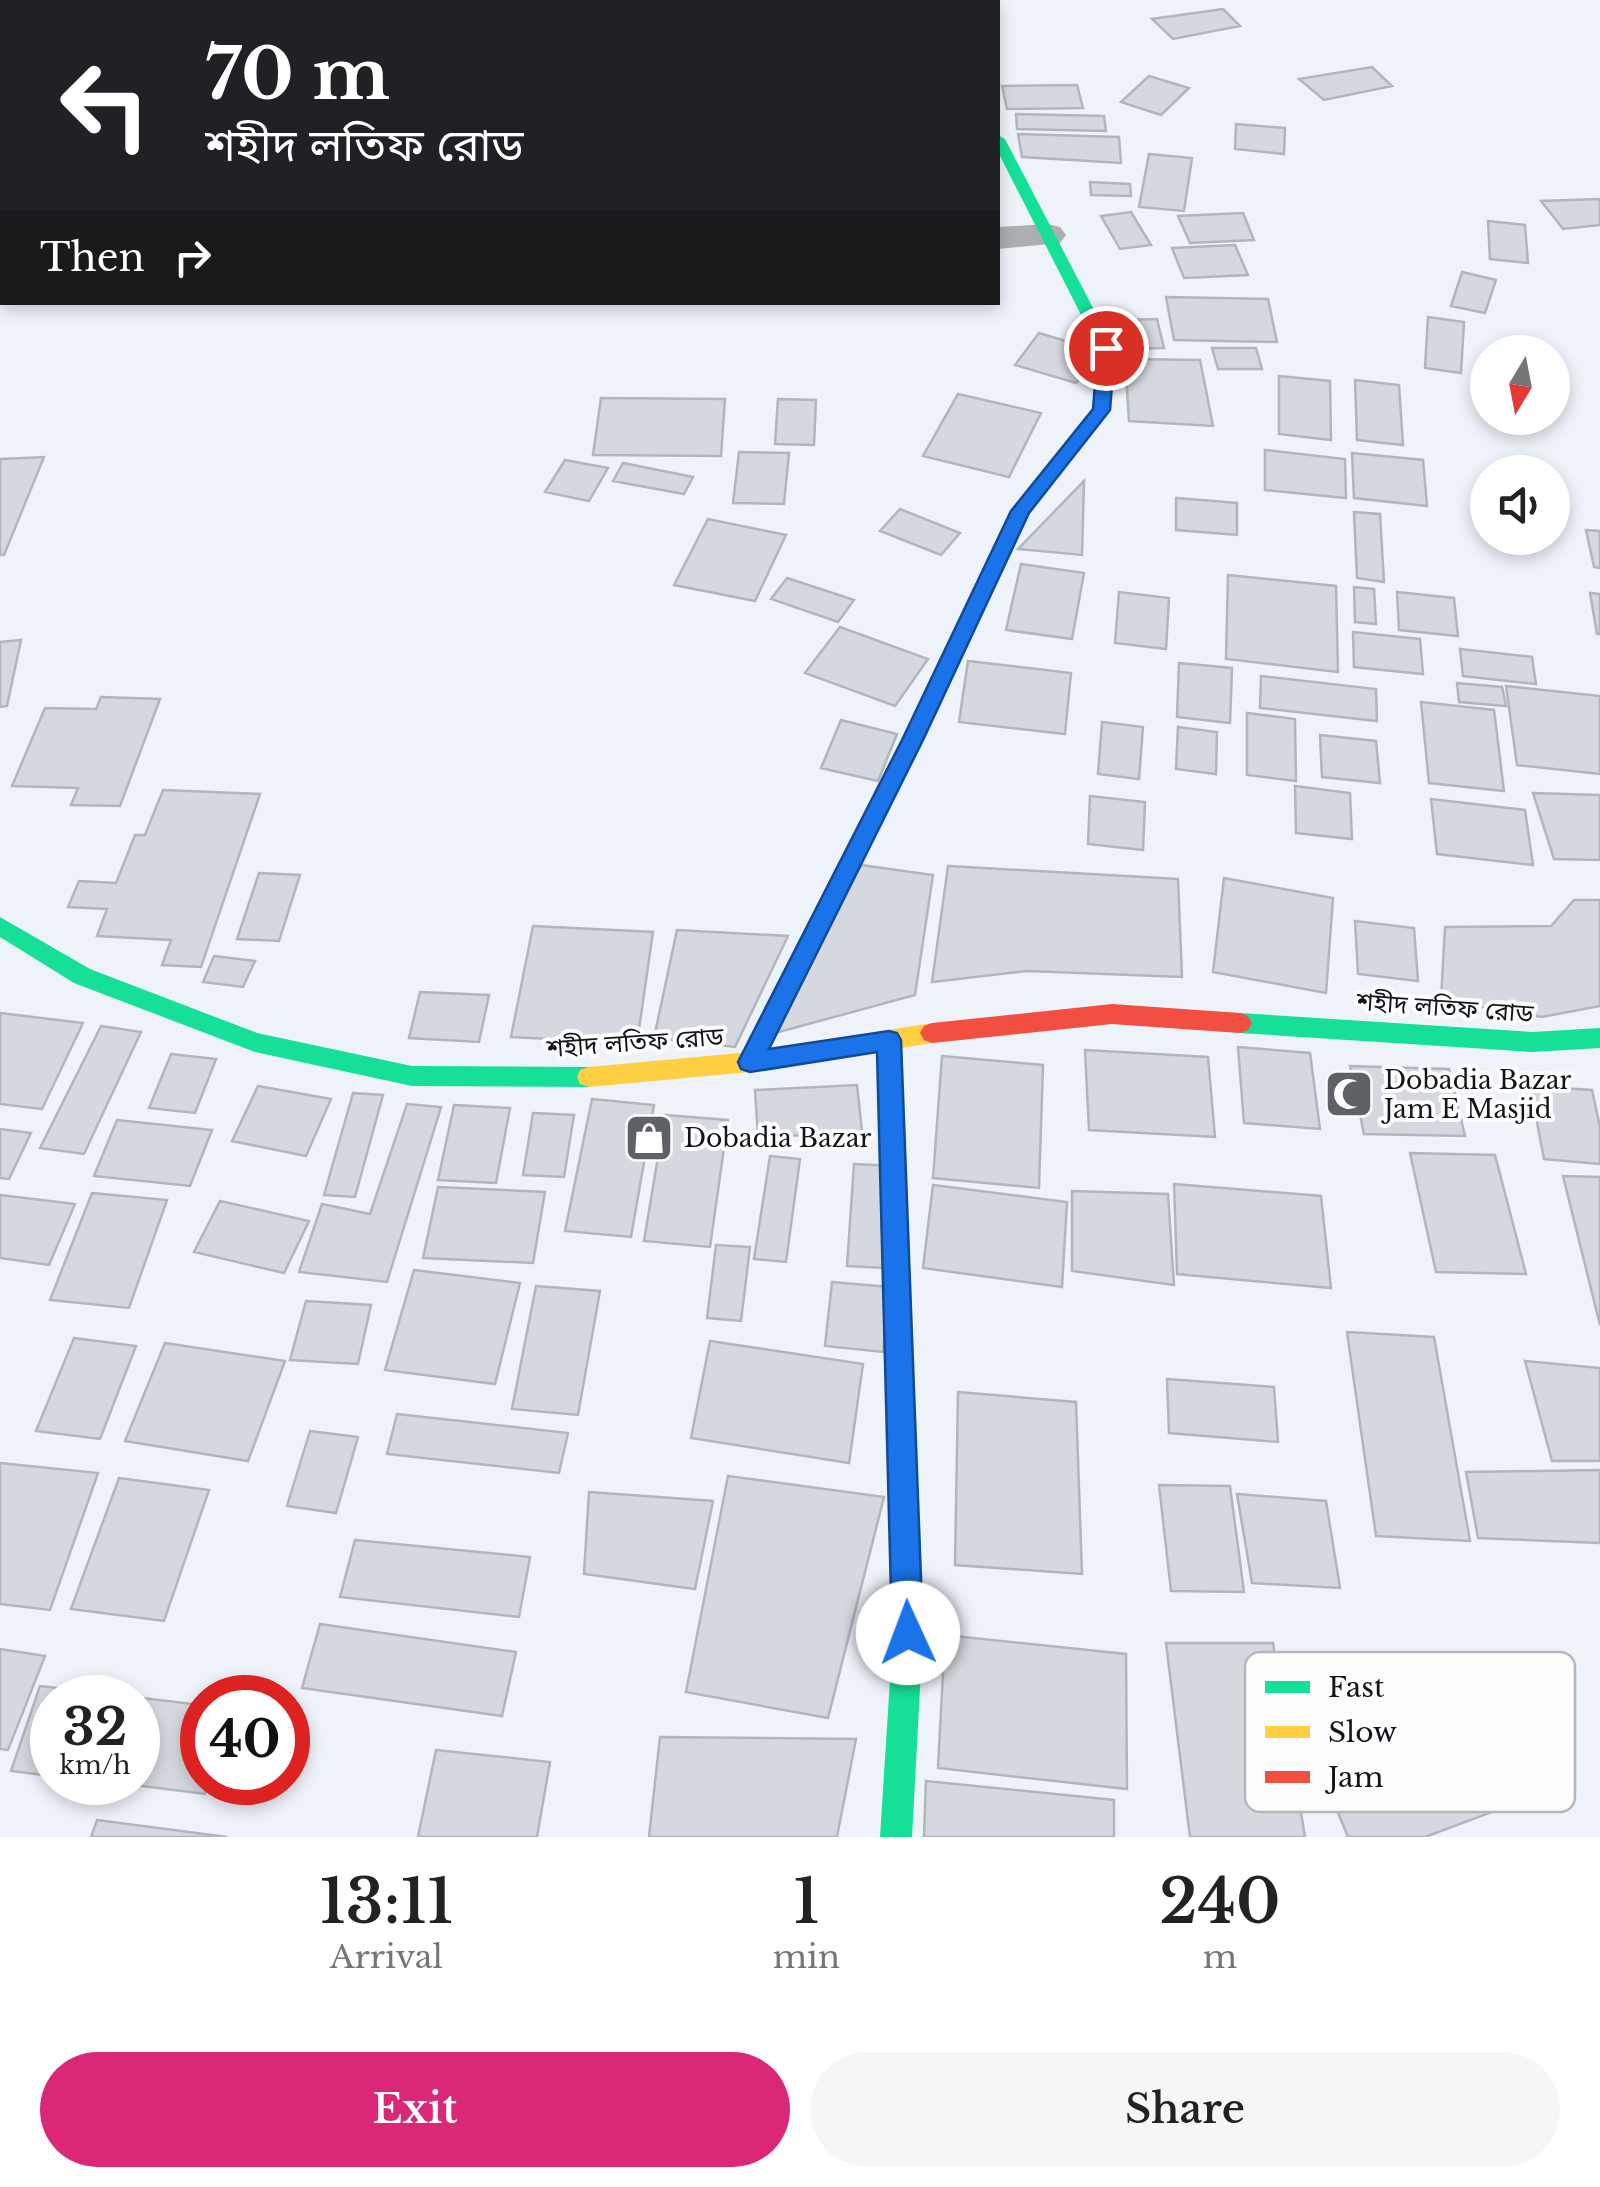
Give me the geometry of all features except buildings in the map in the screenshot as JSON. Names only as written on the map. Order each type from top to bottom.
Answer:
[{"type":"street","points":[[750,1062],[913,740],[1021,511],[1101,410],[1106,348],[1000,143]]},
{"type":"street","points":[[1000,238],[1047,235]]},
{"type":"street","name":"শহীদ লতিফ রোড","points":[[0,926],[82,976],[182,1018],[256,1042],[412,1076],[610,1077],[750,1062],[968,1027],[1112,1014],[1532,1042],[1600,1038]]},
{"type":"street","points":[[889,1040],[908,1633],[896,1837]]},
{"type":"traffic: fast","points":[[750,1062],[913,740],[1021,511],[1101,410],[1106,348],[1000,143]]},
{"type":"traffic: fast","points":[[0,926],[82,976],[255,1042],[412,1076],[589,1077]]},
{"type":"traffic: fast","points":[[1240,1023],[1532,1042],[1600,1038]]},
{"type":"traffic: fast","points":[[889,1040],[908,1633],[896,1837]]},
{"type":"traffic: slow","points":[[589,1077],[750,1062],[932,1033]]},
{"type":"traffic: jam","points":[[932,1033],[1112,1014],[1240,1023]]},
{"type":"place","name":"Dobadia Bazar Jam E Masjid","points":[[1349,1094]]},
{"type":"place","name":"Dobadia Bazar","points":[[649,1138]]},
{"type":"route","points":[[908,1633],[889,1040],[750,1062],[913,740],[1021,511],[1101,410],[1106,348]]}]
